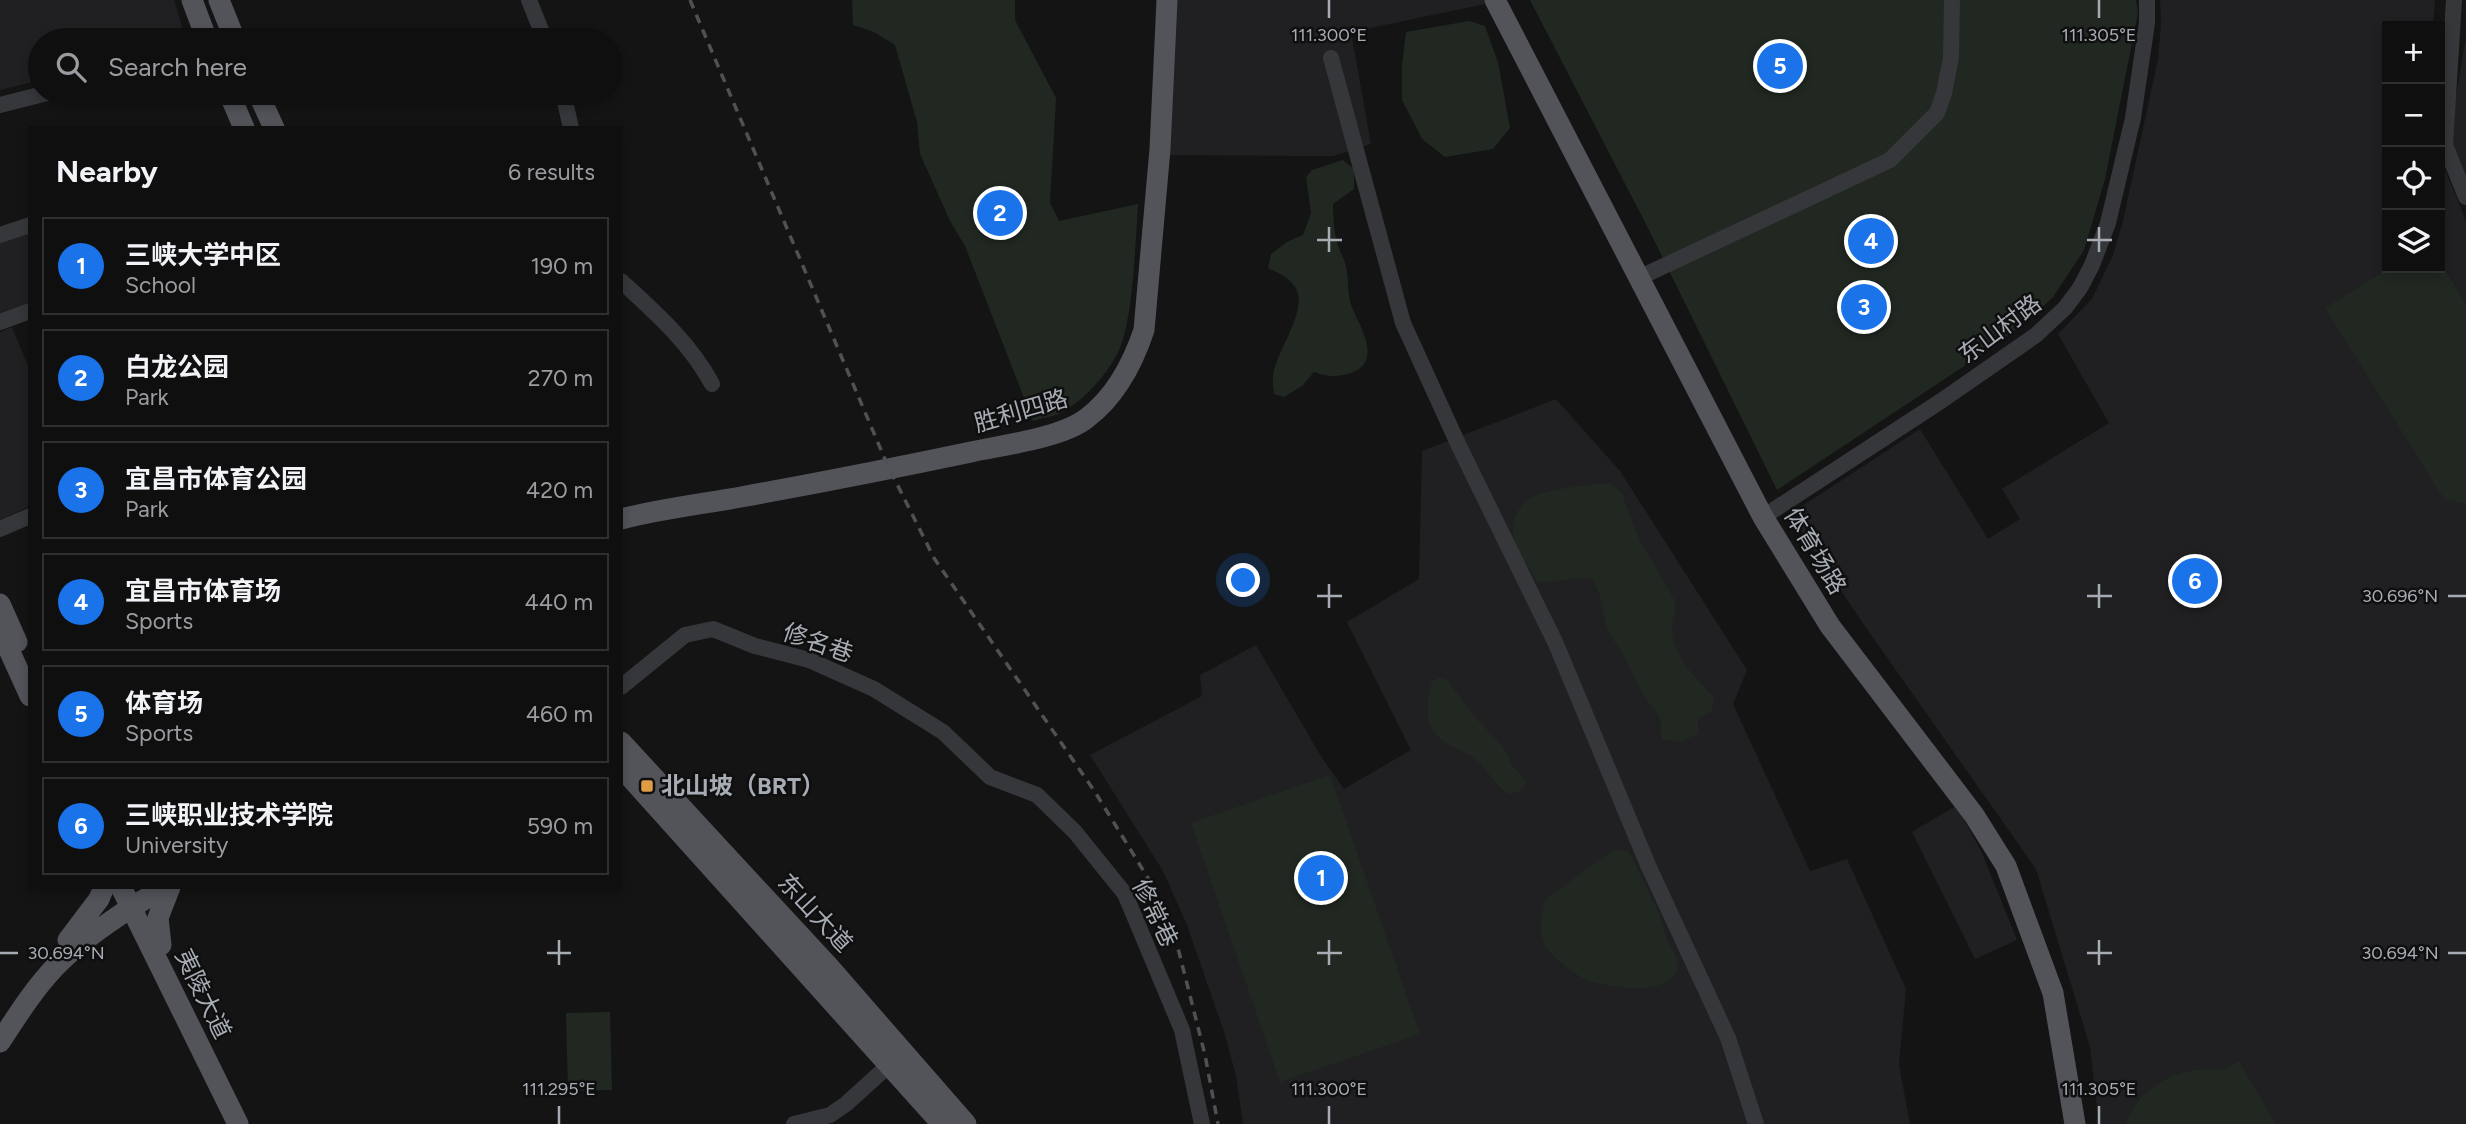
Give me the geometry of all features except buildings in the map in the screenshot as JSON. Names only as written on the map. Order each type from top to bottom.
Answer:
[{"type":"main road","points":[[192,0],[202,28]]},
{"type":"main road","points":[[219,0],[230,28]]},
{"type":"main road","name":"胜利四路","points":[[623,508],[758,485],[1020,434],[1064,421],[1086,409],[1110,383],[1126,354],[1136,318],[1153,148],[1159,0]]},
{"type":"main road","name":"胜利四路","points":[[623,519],[1022,442],[1068,429],[1086,419],[1098,408],[1121,380],[1135,355],[1144,330],[1160,149],[1167,0]]},
{"type":"main road","name":"体育场路","points":[[1495,0],[1768,515],[1830,626],[1974,815],[2006,866],[2053,993],[2076,1124]]},
{"type":"main road","name":"体育场路","points":[[1508,0],[1565,119],[1647,274],[1768,515],[1842,623],[1980,807],[2011,859],[2030,904],[2059,989],[2077,1082],[2082,1124]]},
{"type":"main road","points":[[234,105],[243,126]]},
{"type":"main road","points":[[263,105],[273,126]]},
{"type":"main road","points":[[0,604],[28,665]]},
{"type":"main road","points":[[0,630],[28,692]]},
{"type":"main road","name":"东山大道","points":[[623,744],[830,968],[958,1122]]},
{"type":"main road","name":"东山大道","points":[[623,769],[889,1065],[958,1122]]},
{"type":"main road","points":[[68,940],[99,899],[103,889]]},
{"type":"main road","points":[[0,1022],[26,983],[68,940],[133,894],[158,889]]},
{"type":"main road","points":[[96,934],[114,929],[124,930],[157,948],[158,918],[167,889]]},
{"type":"main road","points":[[0,1042],[29,999],[56,966],[96,934],[133,894]]},
{"type":"main road","name":"夷陵大道","points":[[133,894],[238,1124]]},
{"type":"main road","name":"夷陵大道","points":[[157,948],[247,1124]]},
{"type":"street","points":[[529,0],[540,28]]},
{"type":"street","points":[[1647,274],[1890,160],[1937,113],[1951,58],[1952,0]]},
{"type":"street","name":"东山村路","points":[[1768,515],[2036,335],[2065,308],[2080,288],[2108,223],[2126,144],[2147,23],[2147,0]]},
{"type":"street","points":[[2454,0],[2445,145],[2466,197]]},
{"type":"street","points":[[1331,58],[1403,323],[1459,446],[1556,644],[1648,865],[1728,1038],[1756,1124]]},
{"type":"street","points":[[0,105],[28,98]]},
{"type":"street","points":[[566,105],[571,126]]},
{"type":"street","points":[[0,235],[28,226]]},
{"type":"street","points":[[623,283],[676,333],[699,360],[712,384]]},
{"type":"street","points":[[0,322],[28,312]]},
{"type":"street","points":[[0,529],[28,517]]},
{"type":"street","name":"修名巷","points":[[623,685],[685,635],[713,629],[755,646],[809,660],[874,689],[943,732],[990,777]]},
{"type":"street","name":"修常巷","points":[[990,777],[1037,795],[1075,832],[1125,894],[1182,1030],[1202,1124]]},
{"type":"street","points":[[794,1124],[830,1115],[889,1065]]},
{"type":"shaded area","points":[[0,0],[174,0],[182,28],[28,28],[28,83],[0,90]]},
{"type":"shaded area","points":[[852,0],[1015,0],[1015,20],[1056,98],[1050,203],[1059,221],[1138,204],[1131,297],[1120,348],[1094,386],[1059,414],[1033,421],[965,246],[950,221],[920,154],[917,122],[895,45],[874,32],[853,25]]},
{"type":"shaded area","points":[[1172,0],[1484,0],[1485,4],[1351,32],[1371,144],[1333,156],[1165,155]]},
{"type":"shaded area","points":[[1530,0],[2136,0],[2138,13],[2105,179],[2084,250],[2053,297],[2031,318],[1987,351],[1777,490],[1650,232]]},
{"type":"shaded area","points":[[2160,0],[2435,0],[2433,21],[2382,21],[2382,273],[2445,273],[2445,169],[2466,221],[2466,1124],[2099,1124],[2090,1047],[2036,869],[1862,622],[1790,514],[1920,429],[1988,539],[2020,519],[2002,489],[2109,423],[2058,334],[2092,299],[2113,255],[2123,221],[2158,59]]},
{"type":"shaded area","points":[[1469,21],[1485,26],[1498,62],[1510,128],[1493,149],[1445,157],[1422,139],[1402,100],[1406,32]]},
{"type":"shaded area","points":[[2466,36],[2466,189],[2448,145]]},
{"type":"shaded area","points":[[1343,160],[1354,169],[1354,189],[1333,204],[1334,229],[1346,268],[1350,301],[1366,339],[1367,359],[1351,373],[1328,376],[1314,372],[1302,386],[1284,397],[1274,394],[1273,377],[1279,355],[1295,319],[1298,296],[1290,281],[1268,268],[1271,254],[1287,242],[1303,235],[1311,213],[1306,177],[1312,170]]},
{"type":"shaded area","points":[[28,230],[28,310],[0,320],[0,239]]},
{"type":"shaded area","points":[[2445,270],[2466,304],[2466,504],[2444,499],[2325,308],[2382,273],[2445,273]]},
{"type":"shaded area","points":[[12,327],[28,366],[28,507],[0,520],[0,332]]},
{"type":"shaded area","points":[[1556,399],[1620,471],[1747,670],[1733,704],[1810,871],[1847,859],[1906,989],[1899,1065],[1910,1124],[1243,1124],[1236,1076],[1225,1035],[1187,925],[1163,871],[1090,755],[1202,696],[1200,675],[1256,645],[1322,758],[1344,789],[1411,750],[1347,622],[1419,579],[1422,451]]},
{"type":"shaded area","points":[[1610,483],[1622,494],[1640,541],[1675,601],[1672,628],[1676,648],[1686,666],[1714,697],[1712,711],[1698,719],[1698,734],[1681,741],[1662,740],[1660,717],[1643,695],[1626,659],[1607,630],[1600,596],[1593,579],[1538,582],[1522,558],[1513,536],[1519,510],[1534,496],[1571,487]]},
{"type":"shaded area","points":[[1439,678],[1447,680],[1475,717],[1504,748],[1512,765],[1527,782],[1519,792],[1508,794],[1475,759],[1446,743],[1433,730],[1428,715],[1428,699],[1432,681]]},
{"type":"shaded area","points":[[1330,775],[1420,1034],[1280,1082],[1191,823]]},
{"type":"shaded area","points":[[1954,807],[1961,814],[1982,853],[2017,940],[1975,959],[1912,832]]},
{"type":"shaded area","points":[[1613,850],[1628,851],[1656,906],[1667,940],[1677,959],[1676,972],[1669,981],[1657,986],[1627,988],[1587,980],[1562,964],[1543,942],[1541,926],[1545,900]]},
{"type":"shaded area","points":[[610,1012],[612,1090],[568,1091],[566,1013]]},
{"type":"shaded area","points":[[2239,1061],[2276,1124],[2126,1124],[2137,1103],[2164,1080],[2186,1072],[2222,1069]]},
{"type":"railway","points":[[690,0],[887,464],[934,558],[1095,792],[1151,883],[1179,952],[1205,1055],[1218,1124]]},
{"type":"place","name":"体育场","points":[[1780,66]]},
{"type":"place","name":"白龙公园","points":[[1000,213]]},
{"type":"place","name":"宜昌市体育场","points":[[1871,241]]},
{"type":"place","name":"宜昌市体育公园","points":[[1864,307]]},
{"type":"place","name":"三峡职业技术学院","points":[[2195,581]]},
{"type":"place","name":"北山坡（BRT）","points":[[647,786]]},
{"type":"place","name":"三峡大学中区","points":[[1321,878]]}]
